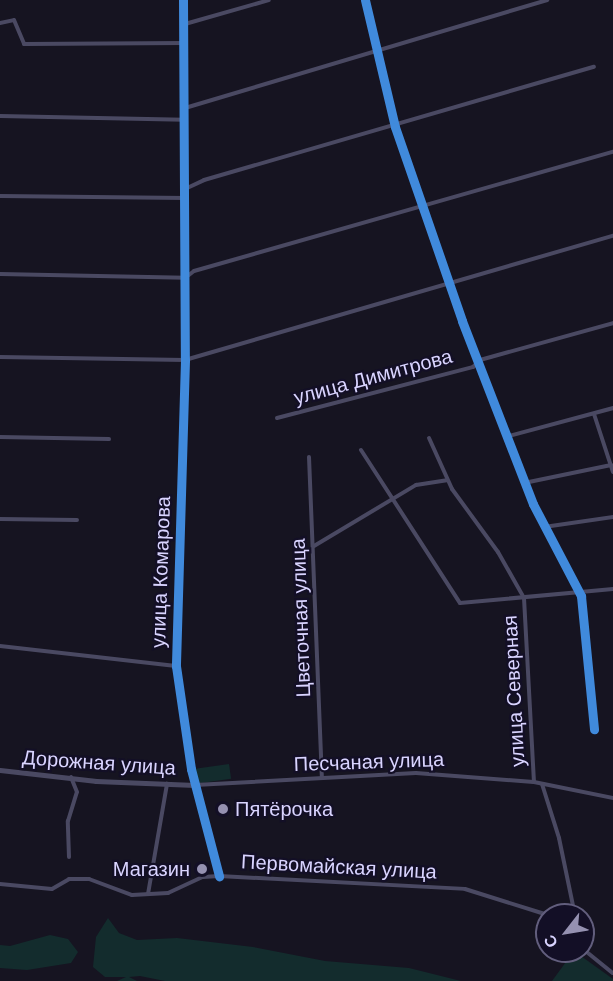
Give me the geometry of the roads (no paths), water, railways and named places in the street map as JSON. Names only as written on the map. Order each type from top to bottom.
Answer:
[{"type":"street","name":"улица Комарова","points":[[183,0],[186,198],[185,360],[176,666],[195,785]]},
{"type":"street","points":[[185,24],[269,0]]},
{"type":"street","points":[[365,0],[395,127],[451,282],[462,321],[480,360],[505,437],[524,483],[544,527],[579,592],[594,729]]},
{"type":"street","points":[[185,108],[376,53],[547,0]]},
{"type":"street","points":[[0,23],[14,20],[24,44],[185,43]]},
{"type":"street","points":[[185,189],[204,180],[395,127],[594,67]]},
{"type":"street","points":[[0,116],[184,120]]},
{"type":"street","points":[[0,274],[185,278],[194,271],[613,152]]},
{"type":"street","points":[[0,196],[186,198]]},
{"type":"street","points":[[0,357],[185,360],[613,236]]},
{"type":"street","name":"улица Димитрова","points":[[278,418],[473,367],[480,360],[613,323]]},
{"type":"street","points":[[505,437],[613,408]]},
{"type":"street","points":[[594,414],[613,472]]},
{"type":"street","points":[[0,437],[110,439]]},
{"type":"street","points":[[429,438],[447,480],[498,552],[524,598]]},
{"type":"street","points":[[361,450],[460,603],[613,589]]},
{"type":"street","name":"Цветочная улица","points":[[309,457],[322,778]]},
{"type":"street","points":[[524,483],[611,465]]},
{"type":"street","points":[[314,546],[420,483],[447,480]]},
{"type":"street","points":[[544,527],[613,518]]},
{"type":"street","points":[[0,519],[77,520]]},
{"type":"street","name":"улица Северная","points":[[524,598],[534,782]]},
{"type":"street","name":"улица Комарова","points":[[0,646],[176,666]]},
{"type":"street","name":"Дорожная улица","points":[[0,770],[195,785]]},
{"type":"street","name":"Песчаная улица","points":[[195,785],[416,773],[534,782],[613,798]]},
{"type":"street","points":[[69,856],[68,821],[77,792],[70,777]]},
{"type":"street","points":[[148,894],[166,784]]},
{"type":"street","points":[[542,784],[559,838],[573,903]]},
{"type":"street","name":"Первомайская улица","points":[[195,785],[219,876],[465,889],[535,911]]},
{"type":"street","points":[[0,884],[52,889],[69,879],[89,879],[132,895],[168,893],[203,877],[219,876]]},
{"type":"street","points":[[595,959],[613,973]]},
{"type":"place","name":"Пятёрочка","points":[[223,809]]},
{"type":"place","name":"Магазин","points":[[202,869]]}]
